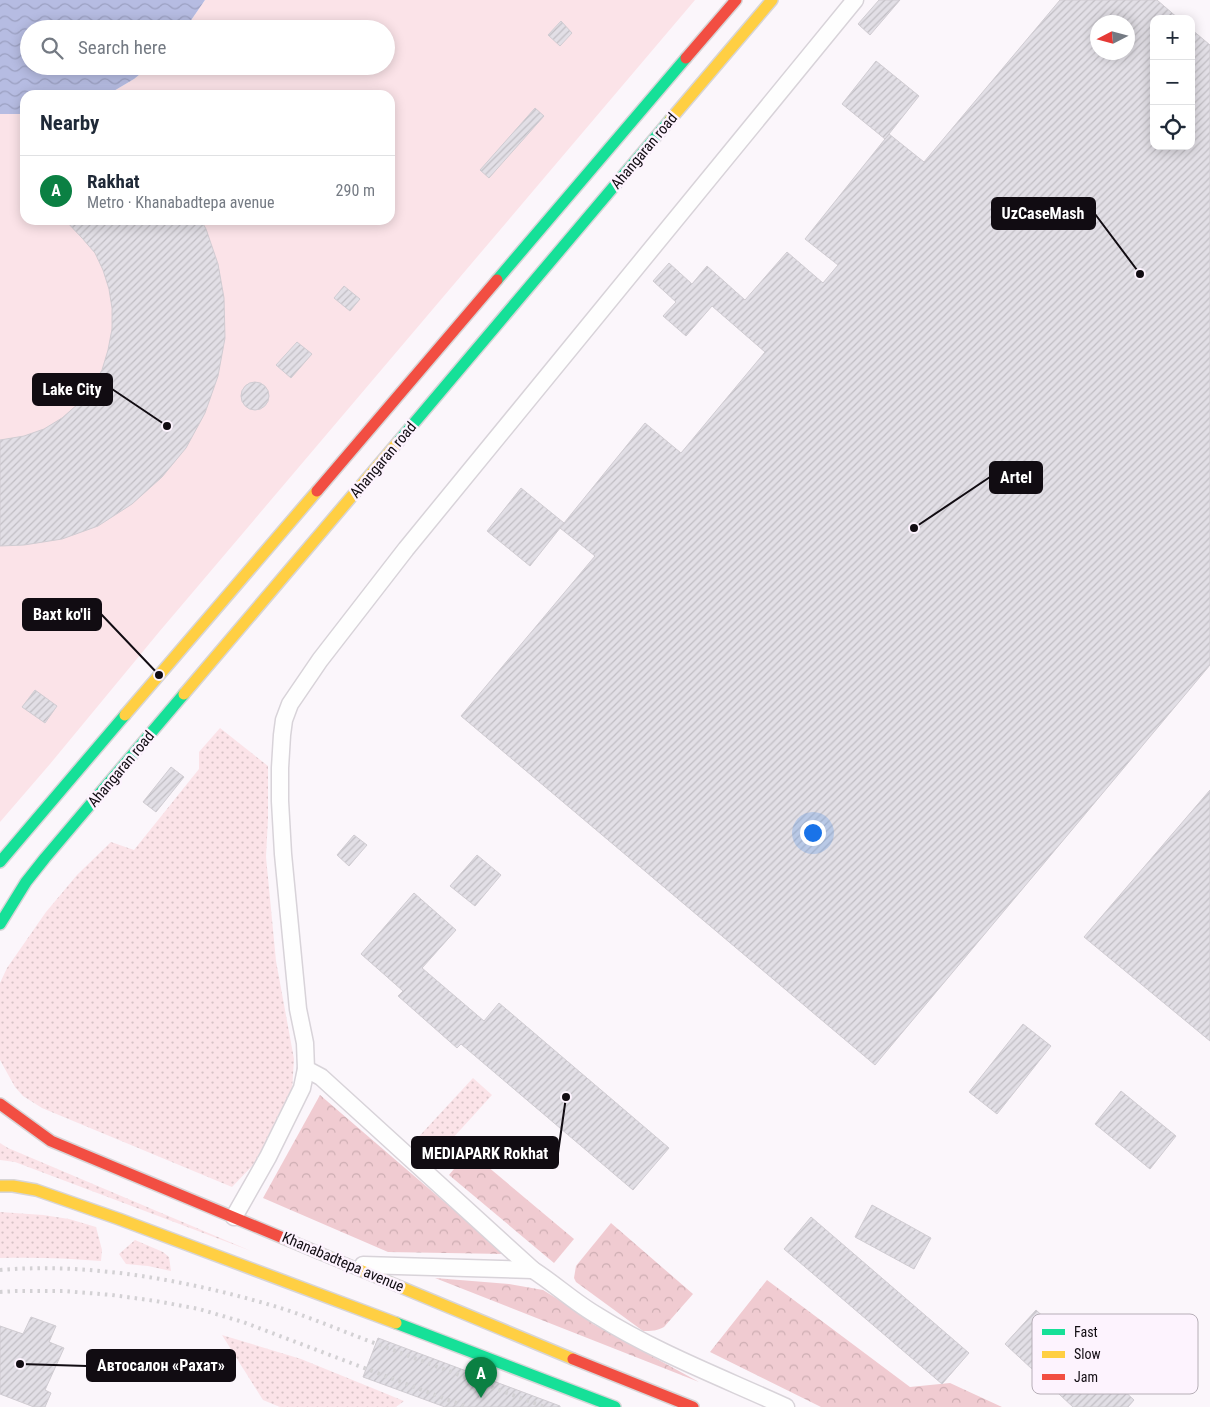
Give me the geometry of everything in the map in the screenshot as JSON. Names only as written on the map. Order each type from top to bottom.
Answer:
[{"type":"highway","name":"Ahangaran road","points":[[0,862],[736,0]]},
{"type":"highway","name":"Ahangaran road","points":[[0,924],[26,882],[45,858],[772,0]]},
{"type":"highway","name":"Khanabadtepa avenue","points":[[1,1104],[31,1128],[51,1140],[633,1384],[693,1407]]},
{"type":"highway","points":[[0,1186],[36,1190],[119,1219],[615,1407]]},
{"type":"street","points":[[234,1217],[268,1157],[302,1088],[306,1069],[305,1043],[298,1008],[283,854],[280,801],[282,735],[284,720],[290,704],[320,660],[406,549],[855,0]]},
{"type":"street","points":[[306,1069],[321,1077],[533,1270],[596,1316],[696,1367],[786,1407]]},
{"type":"street","points":[[348,1265],[533,1270]]},
{"type":"shaded area","points":[[205,0],[695,0],[0,822],[0,114],[20,114],[20,225],[395,225],[395,90],[115,90],[139,75],[395,75],[395,20],[191,20]]},
{"type":"shaded area","points":[[220,728],[268,766],[266,857],[276,961],[294,1059],[292,1091],[257,1161],[232,1187],[42,1108],[23,1096],[15,1087],[0,1060],[0,983],[7,968],[46,912],[77,875],[111,842],[134,850],[199,769],[199,752]]},
{"type":"shaded area","points":[[473,1078],[492,1095],[431,1162],[412,1144]]},
{"type":"shaded area","points":[[0,1143],[251,1251],[15,1162],[0,1160]]},
{"type":"shaded area","points":[[0,1212],[69,1219],[96,1227],[102,1250],[101,1261],[51,1258],[0,1258]]},
{"type":"shaded area","points":[[135,1240],[163,1252],[169,1257],[171,1271],[126,1264],[119,1254]]},
{"type":"shaded area","points":[[222,1335],[301,1359],[404,1401],[396,1407],[280,1407],[263,1400]]},
{"type":"green space","points":[[320,1095],[505,1254],[388,1252],[263,1198]]},
{"type":"green space","points":[[469,1151],[574,1239],[554,1263],[449,1175]]},
{"type":"green space","points":[[611,1223],[693,1294],[664,1327],[643,1331],[576,1282],[574,1278],[576,1266]]},
{"type":"green space","points":[[435,1278],[509,1284],[543,1290],[593,1324],[699,1382]]},
{"type":"green space","points":[[767,1280],[910,1387],[950,1383],[1002,1407],[821,1407],[710,1352]]},
{"type":"water","points":[[0,0],[205,0],[191,20],[20,20],[20,75],[139,75],[115,90],[20,90],[20,114],[0,114]]},
{"type":"building","points":[[879,0],[900,0],[870,35],[858,24]]},
{"type":"building","points":[[1060,0],[1157,0],[1174,15],[1150,15],[1150,150],[1195,150],[1195,32],[1210,45],[1210,665],[875,1065],[461,716],[595,556],[560,528],[645,423],[681,453],[765,352],[712,306],[686,336],[663,316],[676,302],[653,281],[669,263],[692,284],[707,266],[745,300],[787,252],[823,283],[838,265],[805,239],[889,134],[924,162]]},
{"type":"building","points":[[561,21],[572,33],[560,46],[548,35]]},
{"type":"building","points":[[876,61],[919,96],[885,139],[842,104]]},
{"type":"building","points":[[535,108],[544,116],[489,178],[480,170]]},
{"type":"building","points":[[70,225],[204,225],[218,264],[224,298],[225,338],[218,376],[205,413],[186,448],[162,477],[132,504],[98,526],[62,539],[24,545],[0,546],[0,440],[24,436],[44,429],[62,418],[78,404],[91,388],[102,370],[108,350],[112,329],[112,308],[109,289],[95,253]]},
{"type":"building","points":[[344,286],[360,299],[350,311],[334,298]]},
{"type":"building","points":[[297,342],[312,354],[291,378],[276,365]]},
{"type":"building","points":[[255,382],[265,386],[269,396],[265,406],[255,410],[245,406],[241,396],[245,386]]},
{"type":"building","points":[[521,488],[564,523],[530,566],[487,531]]},
{"type":"building","points":[[35,690],[57,706],[45,723],[22,707]]},
{"type":"building","points":[[171,767],[184,777],[156,812],[143,802]]},
{"type":"building","points":[[1210,790],[1210,1041],[1084,937]]},
{"type":"building","points":[[354,835],[367,845],[349,866],[337,855]]},
{"type":"building","points":[[477,855],[501,875],[475,906],[450,886]]},
{"type":"building","points":[[414,893],[456,930],[422,968],[484,1021],[499,1003],[669,1148],[633,1190],[461,1044],[457,1048],[398,996],[403,991],[361,954]]},
{"type":"building","points":[[1023,1024],[1051,1046],[997,1114],[969,1092]]},
{"type":"building","points":[[1121,1091],[1176,1136],[1150,1169],[1095,1124]]},
{"type":"building","points":[[872,1205],[931,1238],[914,1269],[855,1237]]},
{"type":"building","points":[[811,1217],[969,1353],[942,1384],[784,1249]]},
{"type":"building","points":[[1036,1310],[1040,1314],[1032,1314]]},
{"type":"building","points":[[1032,1314],[1032,1369],[1005,1344]]},
{"type":"building","points":[[31,1317],[56,1326],[49,1342],[64,1348],[45,1390],[51,1393],[45,1407],[34,1407],[0,1394],[0,1326],[23,1334]]},
{"type":"building","points":[[378,1338],[560,1407],[445,1407],[363,1377]]},
{"type":"building","points":[[1059,1394],[1127,1394],[1134,1400],[1128,1407],[1073,1407]]},
{"type":"railway","points":[[0,1270],[72,1269],[145,1276],[253,1300],[287,1310],[545,1407]]},
{"type":"railway","points":[[0,1292],[64,1291],[112,1295],[199,1309],[243,1322],[467,1407]]},
{"type":"traffic: fast","points":[[497,280],[686,58]]},
{"type":"traffic: fast","points":[[398,442],[670,120]]},
{"type":"traffic: fast","points":[[0,924],[26,882],[45,858],[184,694]]},
{"type":"traffic: fast","points":[[0,862],[125,715]]},
{"type":"traffic: fast","points":[[396,1323],[615,1407]]},
{"type":"traffic: slow","points":[[670,120],[772,0]]},
{"type":"traffic: slow","points":[[184,694],[398,442]]},
{"type":"traffic: slow","points":[[125,715],[317,491]]},
{"type":"traffic: slow","points":[[0,1186],[36,1190],[119,1219],[396,1323]]},
{"type":"traffic: slow","points":[[319,1253],[573,1359]]},
{"type":"traffic: jam","points":[[686,58],[736,0]]},
{"type":"traffic: jam","points":[[317,491],[497,280]]},
{"type":"traffic: jam","points":[[0,1104],[51,1141],[319,1253]]},
{"type":"traffic: jam","points":[[573,1359],[693,1407]]},
{"type":"place","name":"UzCaseMash","points":[[1140,274]]},
{"type":"place","name":"Lake City","points":[[167,426]]},
{"type":"place","name":"Artel","points":[[914,528]]},
{"type":"place","name":"Baxt ko'li","points":[[159,675]]},
{"type":"place","name":"MEDIAPARK Rokhat","points":[[566,1097]]},
{"type":"place","name":"Автосалон «Рахат»","points":[[20,1364]]},
{"type":"place","name":"Rakhat","points":[[481,1398]]}]
